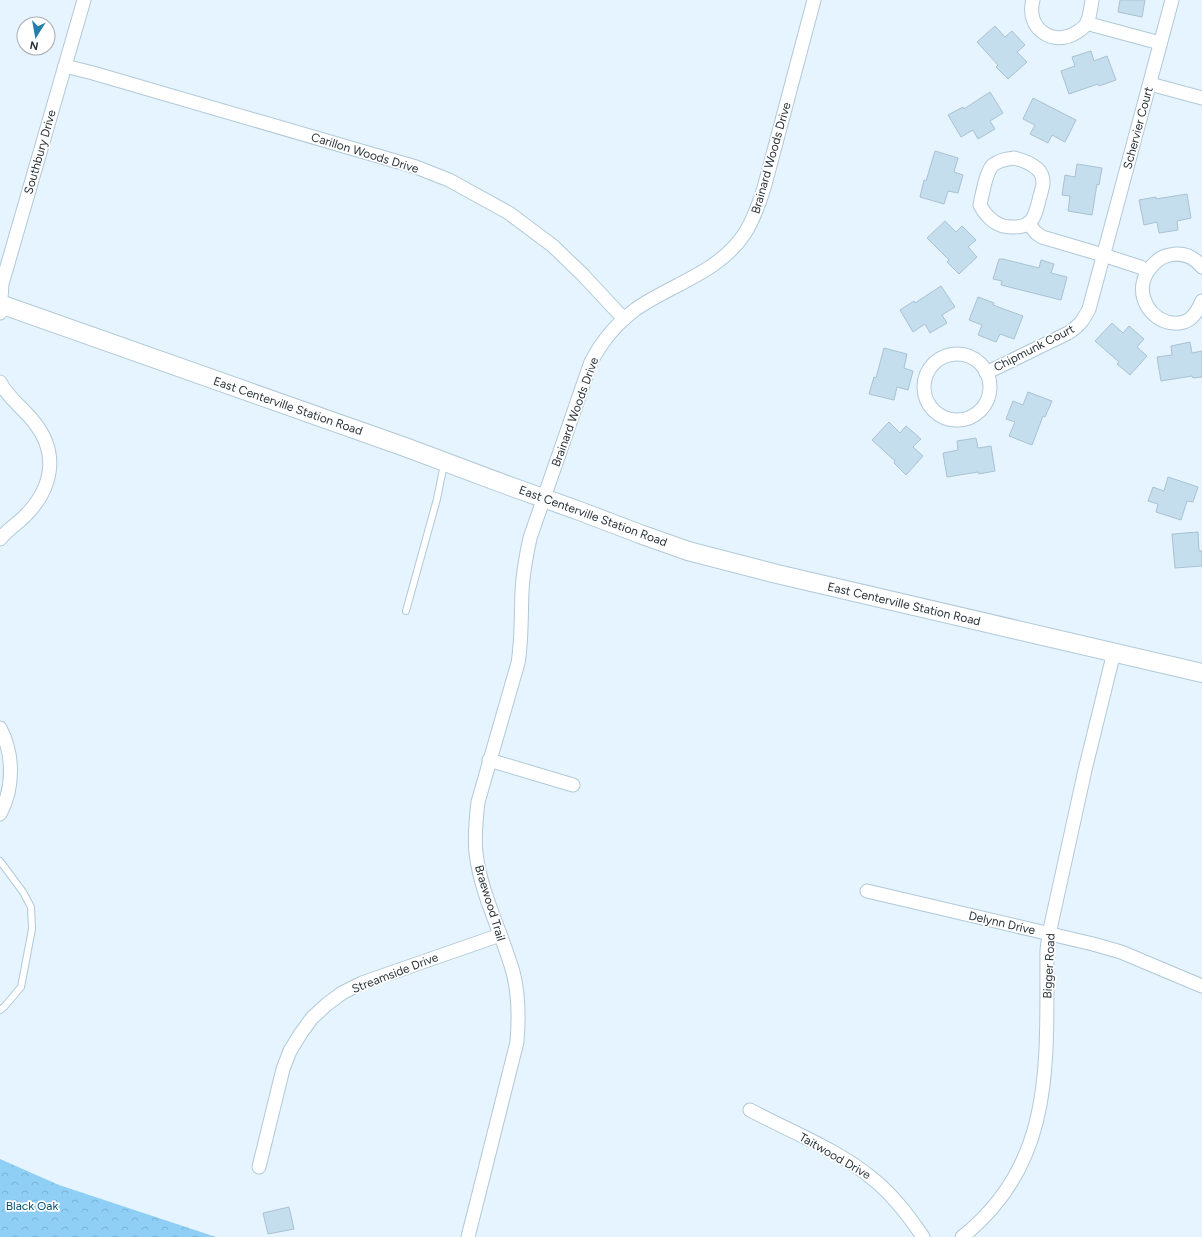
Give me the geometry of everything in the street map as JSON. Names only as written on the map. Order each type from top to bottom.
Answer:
[{"type":"street","name":"Southbury Drive","points":[[0,307],[2,284],[84,0]]},
{"type":"street","name":"Brainard Woods Drive","points":[[544,498],[592,362],[608,336],[624,319],[637,309],[711,267],[732,249],[745,234],[755,216],[764,188],[814,0]]},
{"type":"street","points":[[1033,0],[1031,13],[1033,21],[1038,29],[1044,34],[1056,38],[1072,36],[1082,29],[1087,22],[1091,11],[1092,0]]},
{"type":"street","name":"Schervier Court","points":[[1103,255],[1172,0]]},
{"type":"street","points":[[1087,22],[1100,27],[1160,43]]},
{"type":"street","name":"Carillon Woods Drive","points":[[65,66],[416,167],[449,180],[509,213],[553,246],[583,275],[624,319]]},
{"type":"street","points":[[1150,84],[1202,98]]},
{"type":"street","points":[[1014,158],[1024,160],[1033,165],[1040,172],[1043,182],[1038,204],[1034,216],[1028,223],[1019,227],[1000,225],[985,214],[980,205],[985,182],[992,166],[1004,159],[1014,158]]},
{"type":"street","points":[[1028,223],[1042,238],[1103,255],[1140,267],[1147,271]]},
{"type":"street","points":[[1202,267],[1197,261],[1189,256],[1180,254],[1159,258],[1147,271],[1142,286],[1143,297],[1146,305],[1152,314],[1159,320],[1172,323],[1182,323],[1190,319],[1197,312],[1202,301]]},
{"type":"street","name":"Chipmunk Court","points":[[986,373],[1068,333],[1077,327],[1089,309],[1103,255]]},
{"type":"street","name":"East Centerville Station Road","points":[[0,307],[406,447],[688,551],[777,574],[1202,672]]},
{"type":"street","name":"Chipmunk Court","points":[[961,354],[971,357],[980,364],[986,373],[989,382],[989,392],[986,401],[981,409],[974,415],[964,419],[955,420],[945,418],[930,406],[925,396],[924,385],[926,375],[940,358],[961,354]]},
{"type":"street","points":[[0,382],[3,389],[38,427],[49,453],[50,471],[46,485],[36,503],[26,515],[0,539]]},
{"type":"street","name":"Braewood Trail","points":[[468,1237],[517,1042],[519,1016],[513,973],[479,872],[476,853],[475,820],[489,760],[518,663],[525,560],[530,538],[544,498]]},
{"type":"street","name":"Bigger Road","points":[[962,1237],[973,1228],[996,1204],[1009,1187],[1020,1168],[1032,1140],[1038,1118],[1044,1083],[1046,1058],[1047,950],[1049,934],[1085,770],[1114,652]]},
{"type":"street","points":[[0,728],[8,751],[11,769],[10,785],[0,814]]},
{"type":"street","points":[[489,760],[573,785]]},
{"type":"street","name":"Delynn Drive","points":[[867,891],[1093,944],[1121,952],[1202,986]]},
{"type":"street","name":"Streamside Drive","points":[[259,1167],[283,1069],[290,1051],[312,1018],[342,993],[362,983],[500,935]]},
{"type":"street","name":"Taitwood Drive","points":[[750,1110],[824,1147],[858,1167],[874,1179],[904,1210],[923,1237]]},
{"type":"lane","points":[[406,611],[435,507],[445,462]]},
{"type":"lane","points":[[0,861],[23,892],[31,907],[32,929],[22,987],[0,1010]]},
{"type":"green space","name":"Black Oak","points":[[0,1159],[59,1185],[216,1237],[0,1237]]},
{"type":"building","points":[[1120,0],[1145,0],[1142,17],[1118,12]]},
{"type":"building","points":[[995,26],[1005,37],[1012,31],[1025,45],[1017,52],[1027,62],[1008,79],[996,67],[998,65],[977,42]]},
{"type":"building","points":[[1091,51],[1094,61],[1107,56],[1116,80],[1099,86],[1098,84],[1069,94],[1061,71],[1075,66],[1072,57]]},
{"type":"building","points":[[990,92],[1003,113],[990,121],[995,129],[978,139],[973,130],[961,137],[948,115],[963,107],[964,109]]},
{"type":"building","points":[[1033,98],[1076,120],[1065,142],[1052,135],[1048,143],[1030,134],[1035,125],[1023,119]]},
{"type":"building","points":[[935,151],[958,158],[954,172],[963,175],[958,193],[948,191],[944,204],[920,197],[924,180],[926,181]]},
{"type":"building","points":[[1077,164],[1102,168],[1099,185],[1097,184],[1092,215],[1068,211],[1070,196],[1062,195],[1065,175],[1075,177]]},
{"type":"building","points":[[1187,194],[1191,218],[1177,221],[1178,230],[1159,233],[1157,222],[1144,225],[1139,200]]},
{"type":"building","points":[[945,221],[956,232],[962,226],[976,240],[968,247],[977,257],[959,274],[947,262],[949,260],[927,238]]},
{"type":"building","points":[[999,259],[1039,268],[1041,260],[1054,264],[1051,273],[1067,277],[1061,300],[1001,285],[1002,281],[993,279]]},
{"type":"building","points":[[941,286],[955,307],[942,315],[947,323],[930,333],[925,324],[913,332],[900,310],[914,301],[915,303]]},
{"type":"building","points":[[978,297],[994,303],[993,305],[1023,316],[1014,339],[1000,334],[996,342],[978,335],[982,325],[969,320]]},
{"type":"building","points":[[1112,323],[1123,333],[1129,326],[1144,339],[1137,347],[1147,356],[1130,375],[1117,364],[1119,362],[1095,341]]},
{"type":"building","points":[[1190,342],[1192,353],[1202,351],[1202,377],[1193,378],[1192,376],[1161,381],[1157,357],[1172,355],[1171,346]]},
{"type":"building","points":[[884,348],[907,354],[904,368],[913,371],[908,390],[897,387],[894,400],[869,394],[874,377],[876,378]]},
{"type":"building","points":[[1028,392],[1052,401],[1045,417],[1043,416],[1032,445],[1009,436],[1015,422],[1006,419],[1013,401],[1023,405]]},
{"type":"building","points":[[889,422],[900,433],[906,426],[921,439],[913,447],[923,456],[906,475],[894,463],[895,461],[872,440]]},
{"type":"building","points":[[976,438],[978,448],[991,446],[995,471],[947,477],[943,453],[958,450],[957,441]]},
{"type":"building","points":[[1168,477],[1198,487],[1193,502],[1187,501],[1181,520],[1156,512],[1158,504],[1148,501],[1153,487],[1164,491]]},
{"type":"building","points":[[1198,532],[1199,551],[1202,551],[1202,566],[1175,568],[1172,534]]},
{"type":"building","points":[[289,1207],[294,1229],[268,1234],[263,1213]]}]
